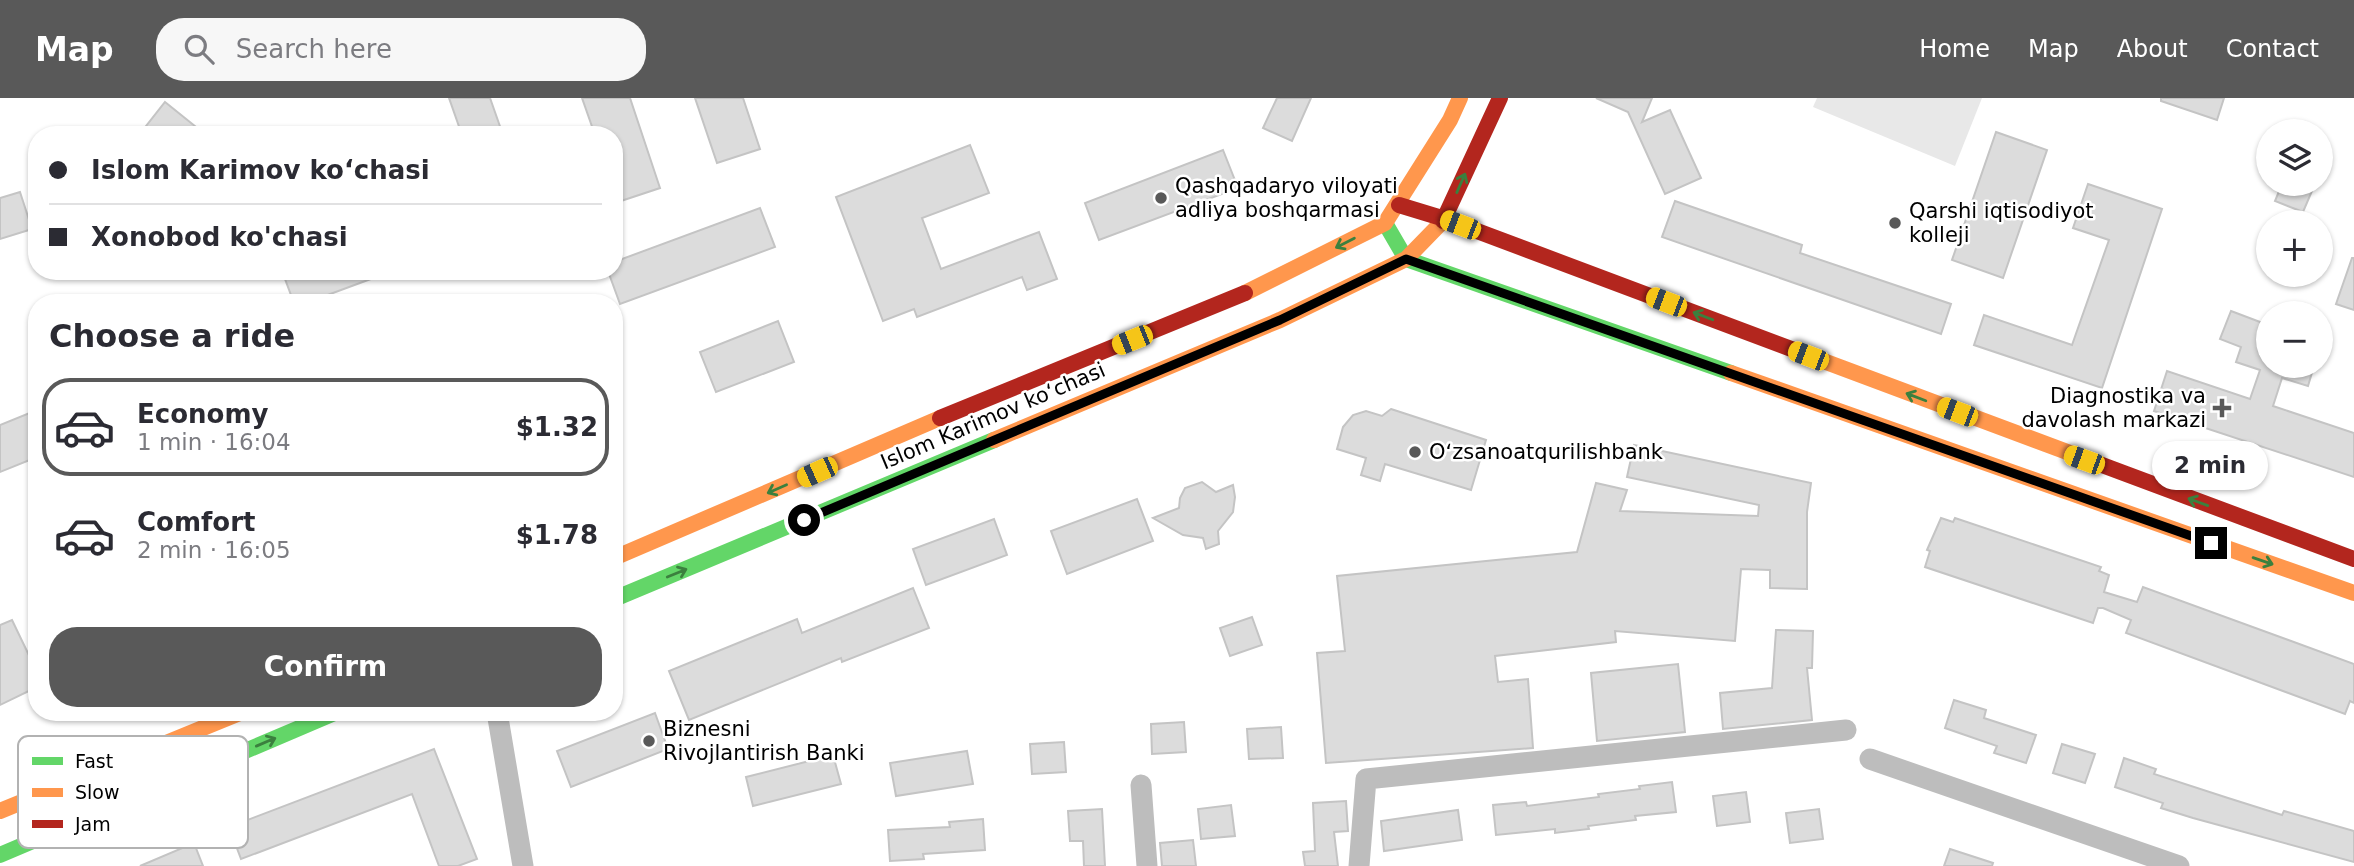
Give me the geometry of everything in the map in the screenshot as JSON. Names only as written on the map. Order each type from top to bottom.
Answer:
[{"type":"main road","name":"Islom Karimov ko‘chasi","points":[[623,595],[1259,287],[1385,223],[1399,205],[1460,98]]},
{"type":"main road","name":"Islom Karimov ko‘chasi","points":[[623,555],[953,433],[1280,320],[1406,259],[1445,219],[1500,98]]},
{"type":"main road","points":[[1399,205],[1445,219],[2354,559]]},
{"type":"main road","points":[[1385,223],[1406,259],[2354,593]]},
{"type":"main road","points":[[183,736],[220,721]]},
{"type":"main road","points":[[248,750],[316,721]]},
{"type":"main road","points":[[0,811],[18,804]]},
{"type":"main road","points":[[0,855],[18,847]]},
{"type":"street","points":[[499,721],[523,866]]},
{"type":"street","points":[[1359,866],[1366,779],[1846,730]]},
{"type":"street","points":[[1870,759],[2179,866]]},
{"type":"street","points":[[1141,785],[1147,866]]},
{"type":"shaded area","points":[[1817,98],[1982,98],[1955,166],[1813,107]]},
{"type":"building","points":[[449,98],[490,98],[500,126],[459,126]]},
{"type":"building","points":[[582,98],[630,98],[660,188],[623,200],[623,126],[592,126]]},
{"type":"building","points":[[695,98],[743,98],[760,149],[717,163]]},
{"type":"building","points":[[1277,98],[1311,98],[1292,141],[1263,128]]},
{"type":"building","points":[[1596,98],[1652,98],[1642,122],[1670,110],[1701,178],[1665,194],[1628,112]]},
{"type":"building","points":[[2161,98],[2224,98],[2217,120],[2161,101]]},
{"type":"building","points":[[165,102],[195,126],[146,126]]},
{"type":"building","points":[[1996,132],[2047,150],[2003,278],[1952,260]]},
{"type":"building","points":[[970,145],[989,193],[922,218],[941,269],[1039,232],[1057,279],[1027,290],[1022,277],[917,317],[914,309],[883,321],[836,197]]},
{"type":"building","points":[[1223,150],[1238,188],[1099,240],[1085,203]]},
{"type":"building","points":[[2088,184],[2162,209],[2102,388],[1974,345],[1984,315],[2072,345],[2109,240],[2073,228]]},
{"type":"building","points":[[20,192],[28,217],[28,230],[0,239],[0,198]]},
{"type":"building","points":[[2277,196],[2310,196],[2304,210],[2275,201]]},
{"type":"building","points":[[1675,201],[1802,245],[1800,253],[1951,304],[1941,334],[1662,237]]},
{"type":"building","points":[[760,208],[775,247],[623,303],[623,294],[616,294],[611,280],[623,280],[623,259]]},
{"type":"building","points":[[2354,258],[2354,310],[2336,304]]},
{"type":"building","points":[[285,280],[368,280],[330,294],[291,294]]},
{"type":"building","points":[[2231,311],[2256,320],[2256,369],[2236,362],[2241,347],[2220,339]]},
{"type":"building","points":[[778,321],[794,362],[716,392],[700,352]]},
{"type":"building","points":[[2167,371],[2250,399],[2257,378],[2282,378],[2273,406],[2354,433],[2354,477],[2154,411]]},
{"type":"building","points":[[2282,378],[2310,378],[2308,386]]},
{"type":"building","name":"Oʻzsanoatqurilishbank","points":[[1391,409],[1486,440],[1471,490],[1385,464],[1380,481],[1361,475],[1366,458],[1337,449],[1343,427],[1353,415],[1366,411],[1382,416]]},
{"type":"building","points":[[28,414],[28,461],[0,472],[0,425]]},
{"type":"building","points":[[1634,445],[1811,483],[1807,512],[1807,589],[1770,588],[1770,570],[1741,569],[1735,641],[1615,631],[1616,642],[1495,656],[1498,682],[1528,679],[1533,748],[1326,763],[1317,653],[1345,651],[1337,576],[1577,552],[1596,483],[1627,490],[1620,511],[1758,516],[1759,505],[1627,477]]},
{"type":"building","points":[[1202,482],[1216,492],[1233,485],[1235,497],[1233,512],[1218,531],[1219,544],[1206,549],[1203,538],[1183,535],[1153,518],[1179,508],[1185,488]]},
{"type":"building","points":[[1137,499],[1153,541],[1067,574],[1051,531]]},
{"type":"building","points":[[1941,518],[1953,522],[1955,518],[2101,567],[2099,571],[2109,575],[2104,592],[2137,602],[2143,587],[2354,664],[2354,703],[2350,701],[2345,714],[2126,633],[2131,620],[2103,608],[2098,608],[2093,623],[1925,567],[1930,551],[1927,550]]},
{"type":"building","points":[[994,519],[1007,555],[926,585],[913,549]]},
{"type":"building","points":[[913,588],[929,628],[842,662],[841,658],[689,720],[669,671],[797,619],[802,633]]},
{"type":"building","points":[[1252,617],[1262,645],[1230,656],[1220,628]]},
{"type":"building","points":[[12,620],[28,653],[28,691],[0,705],[0,625]]},
{"type":"building","points":[[1776,630],[1813,631],[1812,668],[1807,668],[1812,720],[1723,729],[1720,693],[1772,688]]},
{"type":"building","points":[[1678,664],[1685,732],[1597,741],[1591,673]]},
{"type":"building","points":[[1954,700],[1986,710],[1984,718],[2036,735],[2026,763],[1994,753],[1997,746],[1945,728]]},
{"type":"building","points":[[655,713],[668,749],[571,787],[557,751]]},
{"type":"building","points":[[1184,722],[1186,752],[1152,754],[1151,724]]},
{"type":"building","points":[[1281,727],[1283,758],[1249,759],[1247,729]]},
{"type":"building","points":[[1064,742],[1066,772],[1032,774],[1030,744]]},
{"type":"building","points":[[2062,744],[2095,754],[2085,783],[2053,773]]},
{"type":"building","points":[[434,749],[477,859],[458,866],[439,866],[412,794],[241,859],[237,848],[248,848],[248,820]]},
{"type":"building","points":[[967,751],[973,784],[896,796],[890,763]]},
{"type":"building","points":[[833,755],[841,784],[753,806],[746,777]]},
{"type":"building","points":[[2124,758],[2156,769],[2154,774],[2228,798],[2282,815],[2284,811],[2354,831],[2354,862],[2161,808],[2163,803],[2115,787]]},
{"type":"building","points":[[1672,782],[1676,812],[1635,816],[1636,820],[1588,826],[1589,829],[1555,833],[1555,829],[1496,835],[1493,805],[1526,802],[1527,806],[1599,797],[1598,794]]},
{"type":"building","points":[[1746,792],[1750,822],[1717,826],[1713,796]]},
{"type":"building","points":[[1346,801],[1348,831],[1334,832],[1338,866],[1305,866],[1303,852],[1315,851],[1313,803]]},
{"type":"building","points":[[1231,805],[1235,836],[1201,839],[1198,809]]},
{"type":"building","points":[[1102,809],[1105,866],[1084,866],[1083,841],[1070,841],[1068,811]]},
{"type":"building","points":[[1819,809],[1823,839],[1790,843],[1786,813]]},
{"type":"building","points":[[1458,810],[1462,840],[1384,851],[1381,821]]},
{"type":"building","points":[[983,819],[985,850],[923,854],[924,859],[890,861],[888,830],[950,827],[949,822]]},
{"type":"building","points":[[1193,840],[1196,866],[1162,866],[1160,843]]},
{"type":"building","points":[[182,848],[196,848],[203,866],[140,866]]},
{"type":"building","points":[[1950,849],[1993,863],[1992,866],[1944,866]]},
{"type":"traffic: fast","points":[[1385,223],[1406,259],[1731,373]]},
{"type":"traffic: fast","points":[[623,595],[994,440]]},
{"type":"traffic: fast","points":[[248,750],[316,721]]},
{"type":"traffic: fast","points":[[0,855],[18,847]]},
{"type":"traffic: slow","points":[[1245,293],[1385,223],[1450,120],[1460,98]]},
{"type":"traffic: slow","points":[[994,440],[1280,320],[1406,259],[1443,221]]},
{"type":"traffic: slow","points":[[1802,353],[2086,459]]},
{"type":"traffic: slow","points":[[1731,373],[2354,593]]},
{"type":"traffic: slow","points":[[623,554],[940,418]]},
{"type":"traffic: slow","points":[[183,736],[220,721]]},
{"type":"traffic: slow","points":[[0,811],[18,804]]},
{"type":"traffic: jam","points":[[1443,221],[1500,98]]},
{"type":"traffic: jam","points":[[1399,205],[1445,219],[1802,353]]},
{"type":"traffic: jam","points":[[940,418],[1245,293]]},
{"type":"traffic: jam","points":[[2086,459],[2354,559]]},
{"type":"place","name":"Qashqadaryo viloyati adliya boshqarmasi","points":[[1161,198]]},
{"type":"place","name":"Qarshi iqtisodiyot kolleji","points":[[1895,223]]},
{"type":"place","name":"Diagnostika va davolash markazi","points":[[2222,408]]},
{"type":"place","name":"Oʻzsanoatqurilishbank","points":[[1415,452]]},
{"type":"place","name":"Biznesni Rivojlantirish Banki","points":[[649,741]]},
{"type":"route","points":[[804,520],[962,451],[1280,320],[1406,259],[2211,543]]}]
